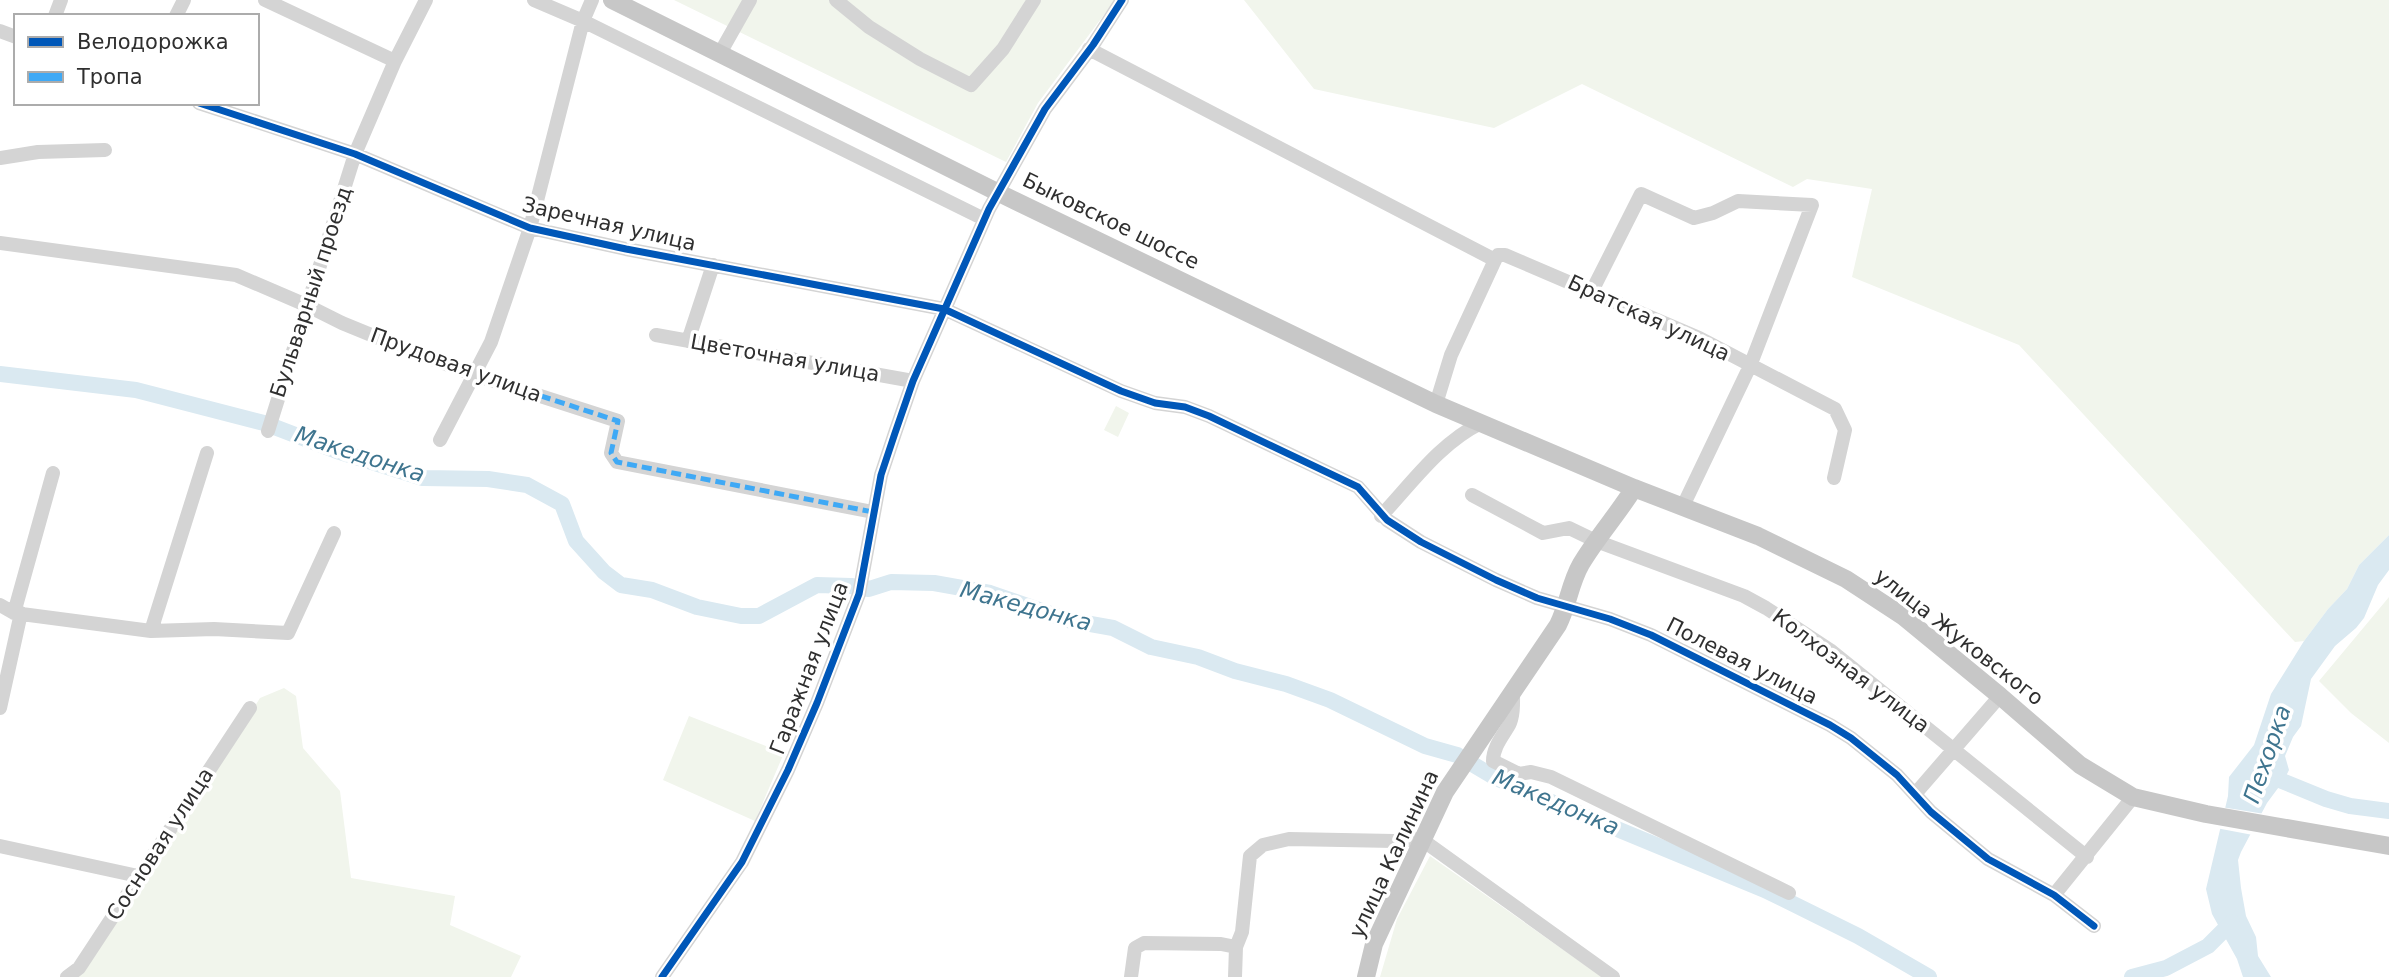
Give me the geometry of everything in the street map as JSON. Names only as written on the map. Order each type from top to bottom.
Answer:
[{"type":"main road","name":"Быковское шоссе","points":[[612,0],[997,192],[1436,404],[1481,423]]},
{"type":"main road","name":"улица Жуковского","points":[[1481,423],[1634,488],[1758,536],[1846,579],[1904,617],[2080,765],[2133,797],[2206,814],[2389,846]]},
{"type":"main road","name":"улица Калинина","points":[[1366,977],[1374,944],[1444,792],[1567,608],[1573,581],[1596,541],[1634,488]]},
{"type":"street","points":[[265,0],[395,61]]},
{"type":"street","name":"Бульварный проезд","points":[[269,425],[355,154],[395,61],[426,0]]},
{"type":"street","points":[[534,0],[583,21],[984,219]]},
{"type":"street","points":[[440,440],[491,342],[530,228],[583,21],[592,0]]},
{"type":"street","points":[[719,55],[750,0]]},
{"type":"street","points":[[836,0],[869,27],[920,59],[971,85],[1003,49],[1034,0]]},
{"type":"street","name":"Гаражная улица","points":[[662,977],[742,862],[817,703],[860,589],[881,475],[913,381],[984,219],[1045,110],[1122,0]]},
{"type":"street","name":"Братская улица","points":[[1089,49],[1500,257],[1592,291],[1699,338],[1749,366],[1812,205],[1762,200],[1738,201],[1713,213],[1694,218],[1641,194],[1592,291]]},
{"type":"street","name":"Заречная улица","points":[[205,105],[355,154],[530,228],[944,309],[1121,391],[1155,403],[1185,407],[1209,416],[1330,472],[1359,487],[1381,516]]},
{"type":"street","points":[[0,158],[38,152],[105,150]]},
{"type":"street","name":"Прудовая улица","points":[[0,243],[236,275],[342,323],[475,374],[618,421],[611,453],[617,462],[873,512]]},
{"type":"street","points":[[1436,404],[1451,355],[1500,257]]},
{"type":"street","points":[[688,341],[713,265]]},
{"type":"street","name":"Цветочная улица","points":[[656,335],[913,381]]},
{"type":"street","points":[[1683,506],[1749,366],[1835,409],[1845,430],[1834,478]]},
{"type":"street","points":[[1381,516],[1441,450],[1481,423]]},
{"type":"street","points":[[151,631],[207,453]]},
{"type":"street","points":[[0,708],[17,613],[53,473]]},
{"type":"street","name":"Колхозная улица","points":[[1472,495],[1543,533],[1569,528],[1596,541],[1744,596],[1766,608],[1830,650],[2087,857]]},
{"type":"street","name":"Полевая улица","points":[[1381,516],[1421,542],[1496,580],[1536,598],[1610,619],[1651,635],[1686,651],[1731,677],[1788,702],[1851,738],[1897,775],[1931,812],[1988,859],[2054,895],[2094,926]]},
{"type":"street","points":[[0,605],[17,613],[151,631],[214,629],[288,633],[334,533]]},
{"type":"street","points":[[1513,691],[1510,723],[1502,734],[1493,761],[1519,774],[1531,772],[1551,777],[1789,893]]},
{"type":"street","points":[[1915,794],[2000,696]]},
{"type":"street","name":"Сосновая улица","points":[[67,977],[79,968],[250,708]]},
{"type":"street","points":[[2054,895],[2133,797]]},
{"type":"street","points":[[1235,977],[1236,947],[1242,932],[1250,856],[1263,845],[1290,839],[1421,839],[1613,977]]},
{"type":"street","points":[[0,846],[138,876]]},
{"type":"street","points":[[1131,977],[1135,948],[1144,943],[1221,944],[1236,947]]},
{"type":"shaded area","points":[[674,0],[1115,0],[1038,103],[1006,162]]},
{"type":"shaded area","points":[[1244,0],[2389,0],[2389,535],[2359,565],[2347,589],[2304,641],[2295,642],[2019,345],[1852,277],[1872,189],[1807,179],[1793,187],[1582,84],[1494,128],[1314,89]]},
{"type":"shaded area","points":[[1116,406],[1129,413],[1118,437],[1104,430]]},
{"type":"shaded area","points":[[2389,597],[2389,743],[2351,713],[2319,681]]},
{"type":"shaded area","points":[[284,688],[296,696],[303,748],[340,791],[351,878],[455,896],[450,925],[521,956],[511,977],[74,977],[83,970],[148,877],[260,698]]},
{"type":"shaded area","points":[[689,716],[784,753],[755,821],[663,780]]},
{"type":"shaded area","points":[[1430,856],[1602,977],[1380,977],[1397,919]]},
{"type":"water","name":"Пехорка","points":[[2389,535],[2389,570],[2378,585],[2364,618],[2335,646],[2311,679],[2301,726],[2285,756],[2289,770],[2267,803],[2238,860],[2246,916],[2256,937],[2258,956],[2271,977],[2243,977],[2237,959],[2212,914],[2206,889],[2228,796],[2229,777],[2254,745],[2271,694],[2304,641],[2347,589],[2359,565]]},
{"type":"pier","points":[[2221,807],[2265,814],[2253,835],[2216,828]]},
{"type":"waterway","name":"Македонка","points":[[0,374],[136,390],[264,423],[337,451],[423,478],[488,479],[527,485],[562,504],[576,541],[604,572],[621,585],[652,590],[697,607],[741,616],[759,616],[817,585],[869,589],[891,582],[934,583],[990,593],[1068,620],[1113,628],[1151,647],[1198,657],[1330,700],[1425,746],[1457,755],[1496,778],[1765,890],[1858,936],[1929,977]]},
{"type":"waterway","name":"Пехорка","points":[[2265,774],[2326,799],[2350,806],[2389,811]]},
{"type":"waterway","name":"Македонка","points":[[2132,977],[2166,968],[2208,946],[2232,922]]},
{"type":"marked path","points":[[498,382],[618,421],[611,453],[617,462],[873,512]]},
{"type":"cycle path","points":[[662,977],[742,862],[788,770],[817,703],[859,594],[881,475],[913,381],[989,209],[1045,109],[1093,45],[1122,0]]},
{"type":"cycle path","points":[[205,105],[355,154],[530,228],[626,249],[944,309],[1121,391],[1155,403],[1185,407],[1209,416],[1358,487],[1387,520],[1421,542],[1496,580],[1537,598],[1610,619],[1651,635],[1830,725],[1851,738],[1897,775],[1931,812],[1988,859],[2054,895],[2094,926]]}]
